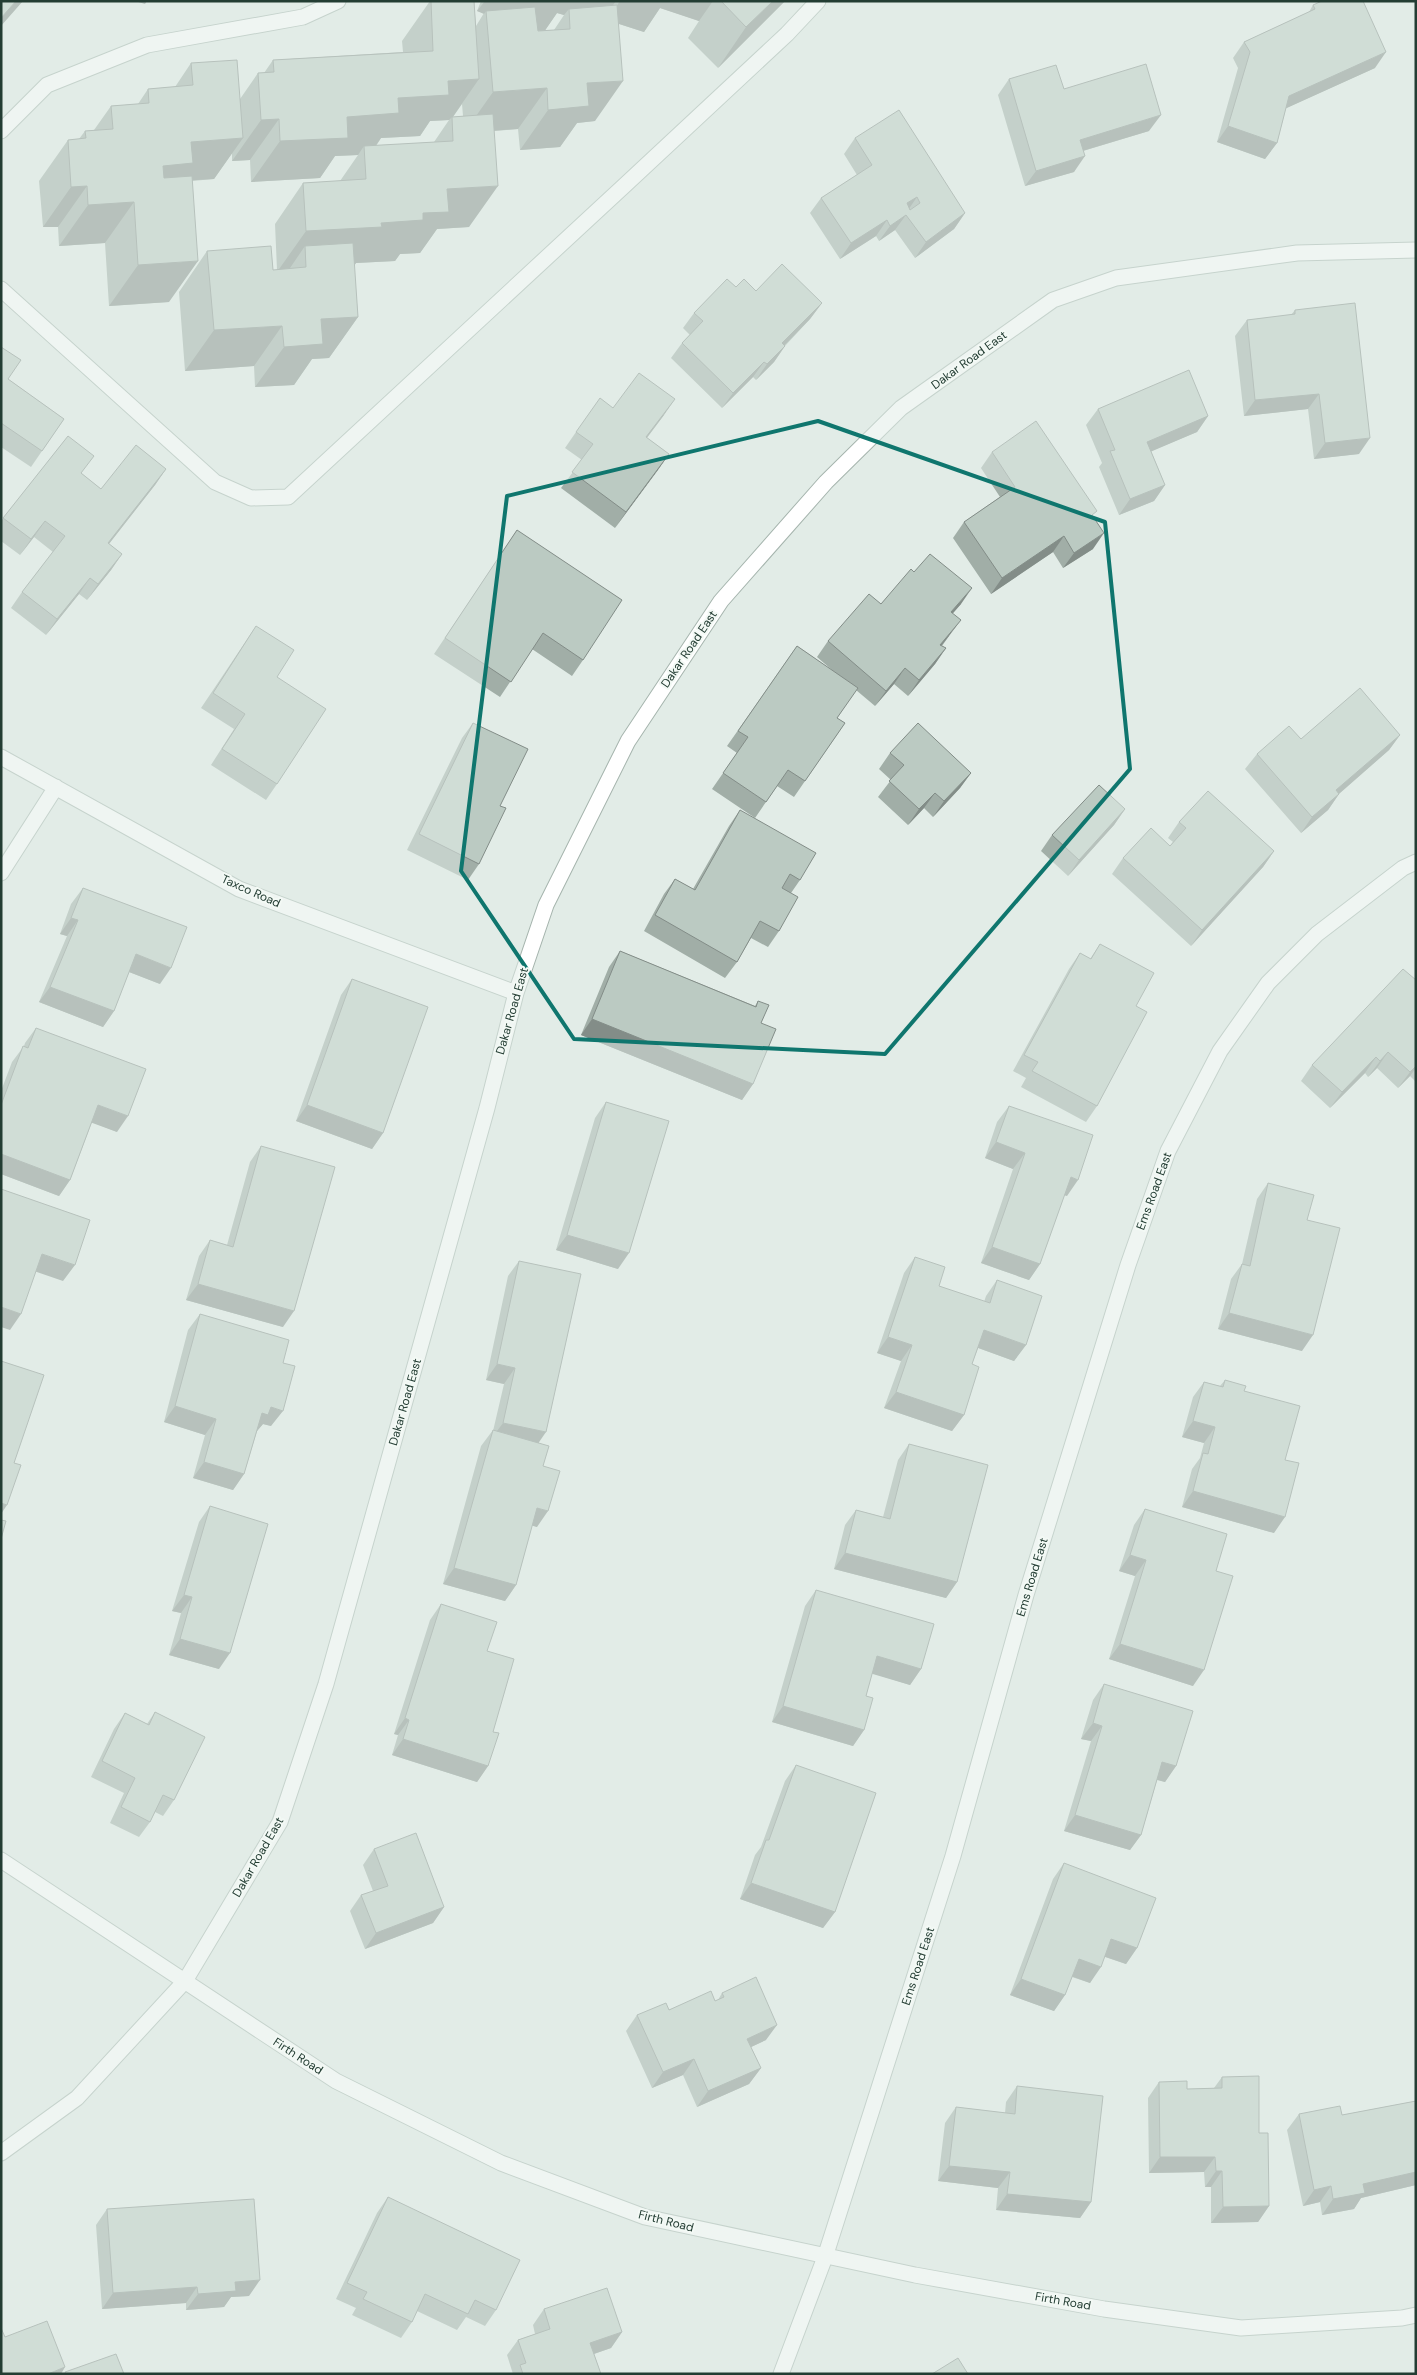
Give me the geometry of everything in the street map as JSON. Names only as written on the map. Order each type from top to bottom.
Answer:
[{"type":"street","points":[[1,131],[47,85],[147,45],[303,17],[338,1]]},
{"type":"street","points":[[1,289],[215,482],[251,498],[288,497],[625,186],[787,34],[818,1]]},
{"type":"street","name":"Dakar Road East","points":[[1,2153],[77,2098],[185,1981],[280,1822],[326,1684],[487,1108],[516,993],[546,905],[628,741],[721,602],[826,482],[901,408],[1052,300],[1116,278],[1297,253],[1416,250]]},
{"type":"street","name":"Taxco Road","points":[[1,757],[239,889],[516,993]]},
{"type":"street","points":[[1,873],[56,787]]},
{"type":"street","name":"Ems Road East","points":[[781,2374],[825,2257],[953,1856],[1026,1595],[1125,1274],[1168,1151],[1220,1051],[1268,983],[1317,934],[1403,868],[1416,862]]},
{"type":"street","name":"Firth Road","points":[[1,1860],[336,2081],[501,2163],[645,2217],[825,2257],[1104,2309],[1241,2328],[1402,2318],[1416,2315]]},
{"type":"highlighted area","points":[[818,421],[1105,522],[1130,769],[885,1054],[574,1039],[461,871],[507,496]]},
{"type":"building","points":[[1,1],[16,1],[1,18]]},
{"type":"building","points":[[431,1],[474,1],[479,79],[448,81],[449,95],[398,98],[399,113],[347,117],[348,138],[280,141],[279,119],[261,120],[258,73],[274,72],[273,60],[433,51]]},
{"type":"building","points":[[721,1],[773,1],[746,27]]},
{"type":"building","points":[[1322,1],[1363,1],[1386,52],[1289,96],[1277,143],[1228,126],[1250,52],[1244,42],[1315,9],[1313,5]]},
{"type":"building","points":[[617,5],[623,81],[587,83],[589,106],[548,110],[547,88],[493,92],[486,11],[535,7],[538,31],[570,29],[569,9]]},
{"type":"building","points":[[237,60],[243,138],[191,142],[193,163],[163,166],[164,178],[192,176],[198,261],[138,265],[134,202],[88,205],[87,186],[71,187],[68,140],[86,138],[85,131],[113,129],[111,106],[149,103],[148,89],[193,85],[191,63]]},
{"type":"building","points":[[1146,64],[1161,115],[1080,140],[1085,156],[1036,171],[1009,79],[1056,65],[1064,89]]},
{"type":"building","points":[[899,110],[965,213],[926,242],[906,215],[890,226],[887,220],[851,243],[821,198],[872,165],[855,138]],"holes":[[[917,197],[920,203],[910,210],[907,203]]]},
{"type":"building","points":[[493,114],[498,186],[447,189],[449,212],[423,213],[423,220],[381,223],[382,227],[306,231],[303,183],[366,179],[364,146],[453,141],[452,117]]},
{"type":"building","points":[[353,243],[358,317],[321,319],[323,344],[284,347],[282,326],[214,330],[207,251],[271,246],[273,270],[306,267],[305,246]]},
{"type":"building","points":[[782,264],[822,303],[782,343],[785,346],[767,364],[764,362],[733,393],[682,343],[703,321],[694,313],[727,279],[736,287],[744,279],[756,291]]},
{"type":"building","points":[[1355,303],[1370,438],[1325,443],[1319,394],[1255,400],[1247,320],[1295,314],[1295,310]]},
{"type":"building","points":[[1,347],[21,360],[8,379],[64,419],[42,451],[1,423]]},
{"type":"building","points":[[1189,370],[1208,416],[1147,442],[1165,485],[1130,499],[1110,451],[1115,450],[1098,409]]},
{"type":"building","points":[[639,373],[675,399],[646,437],[669,454],[626,512],[572,472],[593,444],[576,432],[600,398],[613,408]]},
{"type":"building","points":[[1036,421],[1097,511],[1092,515],[1104,533],[1074,553],[1064,536],[1002,578],[964,522],[1015,487],[992,452]]},
{"type":"building","points":[[68,436],[94,456],[81,473],[101,489],[136,445],[166,469],[108,543],[122,554],[98,584],[90,578],[57,619],[22,592],[65,536],[45,521],[31,539],[3,518]]},
{"type":"building","points":[[517,530],[622,600],[583,660],[543,633],[511,682],[445,638]]},
{"type":"building","points":[[930,554],[972,588],[951,612],[961,620],[940,645],[946,648],[919,680],[905,668],[886,691],[828,641],[869,594],[881,604],[911,569],[914,572]]},
{"type":"building","points":[[256,626],[294,650],[277,677],[326,709],[277,784],[222,749],[245,714],[213,693]]},
{"type":"building","points":[[797,646],[858,688],[837,718],[845,723],[805,781],[788,770],[766,802],[723,773],[748,737],[738,731]]},
{"type":"building","points":[[1360,688],[1400,735],[1336,790],[1339,794],[1312,817],[1257,754],[1289,726],[1301,739]]},
{"type":"building","points":[[473,723],[528,749],[500,806],[506,808],[479,864],[419,834]]},
{"type":"building","points":[[918,723],[971,773],[944,801],[935,793],[919,809],[889,781],[904,765],[890,753]]},
{"type":"building","points":[[1099,785],[1125,809],[1079,860],[1052,835]]},
{"type":"building","points":[[1208,791],[1274,851],[1202,930],[1123,858],[1151,828],[1170,846],[1186,828],[1179,822]]},
{"type":"building","points":[[740,810],[816,853],[800,880],[790,874],[782,888],[798,897],[779,931],[760,921],[737,962],[655,915],[675,879],[695,890]]},
{"type":"building","points":[[83,888],[187,927],[171,968],[136,954],[114,1011],[50,987],[78,920],[71,918]]},
{"type":"building","points":[[1100,944],[1154,973],[1136,1006],[1147,1012],[1097,1106],[1032,1071],[1038,1062],[1024,1055],[1080,953],[1091,959]]},
{"type":"building","points":[[620,951],[756,1007],[758,1001],[769,1005],[761,1023],[776,1029],[753,1084],[592,1019]]},
{"type":"building","points":[[1403,969],[1416,980],[1416,1066],[1410,1072],[1388,1052],[1380,1061],[1376,1057],[1342,1092],[1312,1065]]},
{"type":"building","points":[[352,979],[428,1007],[383,1133],[307,1105]]},
{"type":"building","points":[[36,1028],[146,1069],[128,1116],[98,1105],[70,1180],[1,1154],[1,1105],[23,1046],[28,1048]]},
{"type":"building","points":[[606,1102],[669,1121],[629,1253],[567,1235]]},
{"type":"building","points":[[1009,1106],[1093,1135],[1078,1180],[1071,1177],[1040,1264],[992,1247],[1025,1153],[996,1142]]},
{"type":"building","points":[[261,1146],[335,1167],[294,1311],[198,1284],[210,1240],[233,1247]]},
{"type":"building","points":[[1268,1183],[1314,1195],[1307,1220],[1340,1228],[1313,1335],[1229,1313],[1242,1264],[1250,1266]]},
{"type":"building","points":[[1,1189],[90,1220],[75,1265],[42,1254],[21,1314],[1,1307]]},
{"type":"building","points":[[915,1257],[945,1267],[939,1286],[990,1303],[997,1280],[1042,1296],[1026,1345],[984,1330],[972,1364],[979,1367],[964,1415],[896,1392],[912,1345],[888,1337]]},
{"type":"building","points":[[519,1261],[581,1274],[546,1432],[503,1423],[515,1368],[497,1364]]},
{"type":"building","points":[[200,1314],[289,1340],[283,1363],[295,1366],[283,1411],[271,1407],[268,1415],[262,1413],[244,1474],[204,1462],[216,1419],[175,1406]]},
{"type":"building","points":[[1,1361],[44,1375],[14,1463],[21,1465],[7,1505],[1,1503]]},
{"type":"building","points":[[1225,1380],[1246,1386],[1244,1391],[1300,1406],[1285,1460],[1299,1463],[1285,1517],[1193,1491],[1203,1453],[1208,1454],[1215,1427],[1193,1421],[1204,1382],[1223,1387]]},
{"type":"building","points":[[493,1430],[549,1446],[543,1466],[560,1471],[548,1511],[537,1508],[516,1585],[454,1568]]},
{"type":"building","points":[[909,1444],[988,1465],[957,1582],[845,1553],[856,1510],[890,1519]]},
{"type":"building","points":[[210,1506],[268,1524],[230,1653],[180,1639],[192,1597],[184,1595]]},
{"type":"building","points":[[1145,1509],[1227,1534],[1216,1571],[1233,1576],[1204,1670],[1120,1644],[1146,1560],[1130,1555]]},
{"type":"building","points":[[1,1520],[6,1521],[1,1539]]},
{"type":"building","points":[[816,1590],[934,1624],[921,1669],[877,1656],[866,1696],[873,1698],[864,1730],[783,1706]]},
{"type":"building","points":[[441,1604],[497,1622],[487,1651],[514,1659],[493,1732],[499,1733],[488,1766],[403,1739],[409,1720],[405,1718]]},
{"type":"building","points":[[1104,1684],[1193,1711],[1176,1766],[1162,1762],[1141,1835],[1075,1815],[1102,1726],[1093,1723]]},
{"type":"building","points":[[155,1712],[205,1737],[174,1800],[163,1795],[150,1822],[121,1807],[135,1778],[102,1761],[125,1713],[149,1725]]},
{"type":"building","points":[[796,1765],[876,1793],[835,1912],[751,1883]]},
{"type":"building","points":[[416,1833],[444,1907],[376,1933],[361,1895],[388,1886],[374,1849]]},
{"type":"building","points":[[1064,1863],[1156,1898],[1137,1948],[1111,1939],[1101,1967],[1079,1959],[1065,1995],[1021,1979]]},
{"type":"building","points":[[756,1977],[777,2025],[747,2039],[761,2068],[708,2091],[694,2059],[663,2072],[637,2015],[666,2003],[669,2010],[711,1991],[715,2001],[724,1997],[722,1993]]},
{"type":"building","points":[[1259,2076],[1259,2133],[1268,2133],[1269,2206],[1223,2207],[1222,2171],[1216,2171],[1215,2157],[1160,2157],[1159,2082],[1187,2081],[1187,2089],[1222,2088],[1222,2077]]},
{"type":"building","points":[[1017,2086],[1103,2096],[1091,2202],[1007,2194],[1010,2172],[949,2166],[956,2107],[1015,2114]]},
{"type":"building","points":[[1416,2101],[1416,2172],[1363,2184],[1365,2193],[1333,2199],[1331,2186],[1314,2190],[1299,2114],[1340,2106],[1342,2115]]},
{"type":"building","points":[[388,2197],[520,2260],[496,2310],[475,2300],[468,2314],[425,2294],[412,2322],[363,2299],[367,2292],[347,2283]]},
{"type":"building","points":[[254,2199],[260,2280],[235,2282],[236,2291],[198,2294],[197,2287],[113,2293],[107,2209]]},
{"type":"building","points":[[607,2288],[622,2332],[590,2343],[601,2374],[523,2374],[520,2365],[526,2363],[518,2340],[550,2329],[544,2309]]},
{"type":"building","points":[[47,2321],[65,2367],[48,2374],[1,2374],[1,2328],[5,2337]]},
{"type":"building","points":[[116,2354],[124,2374],[66,2374],[65,2372]]},
{"type":"building","points":[[958,2358],[968,2374],[932,2374]]}]
